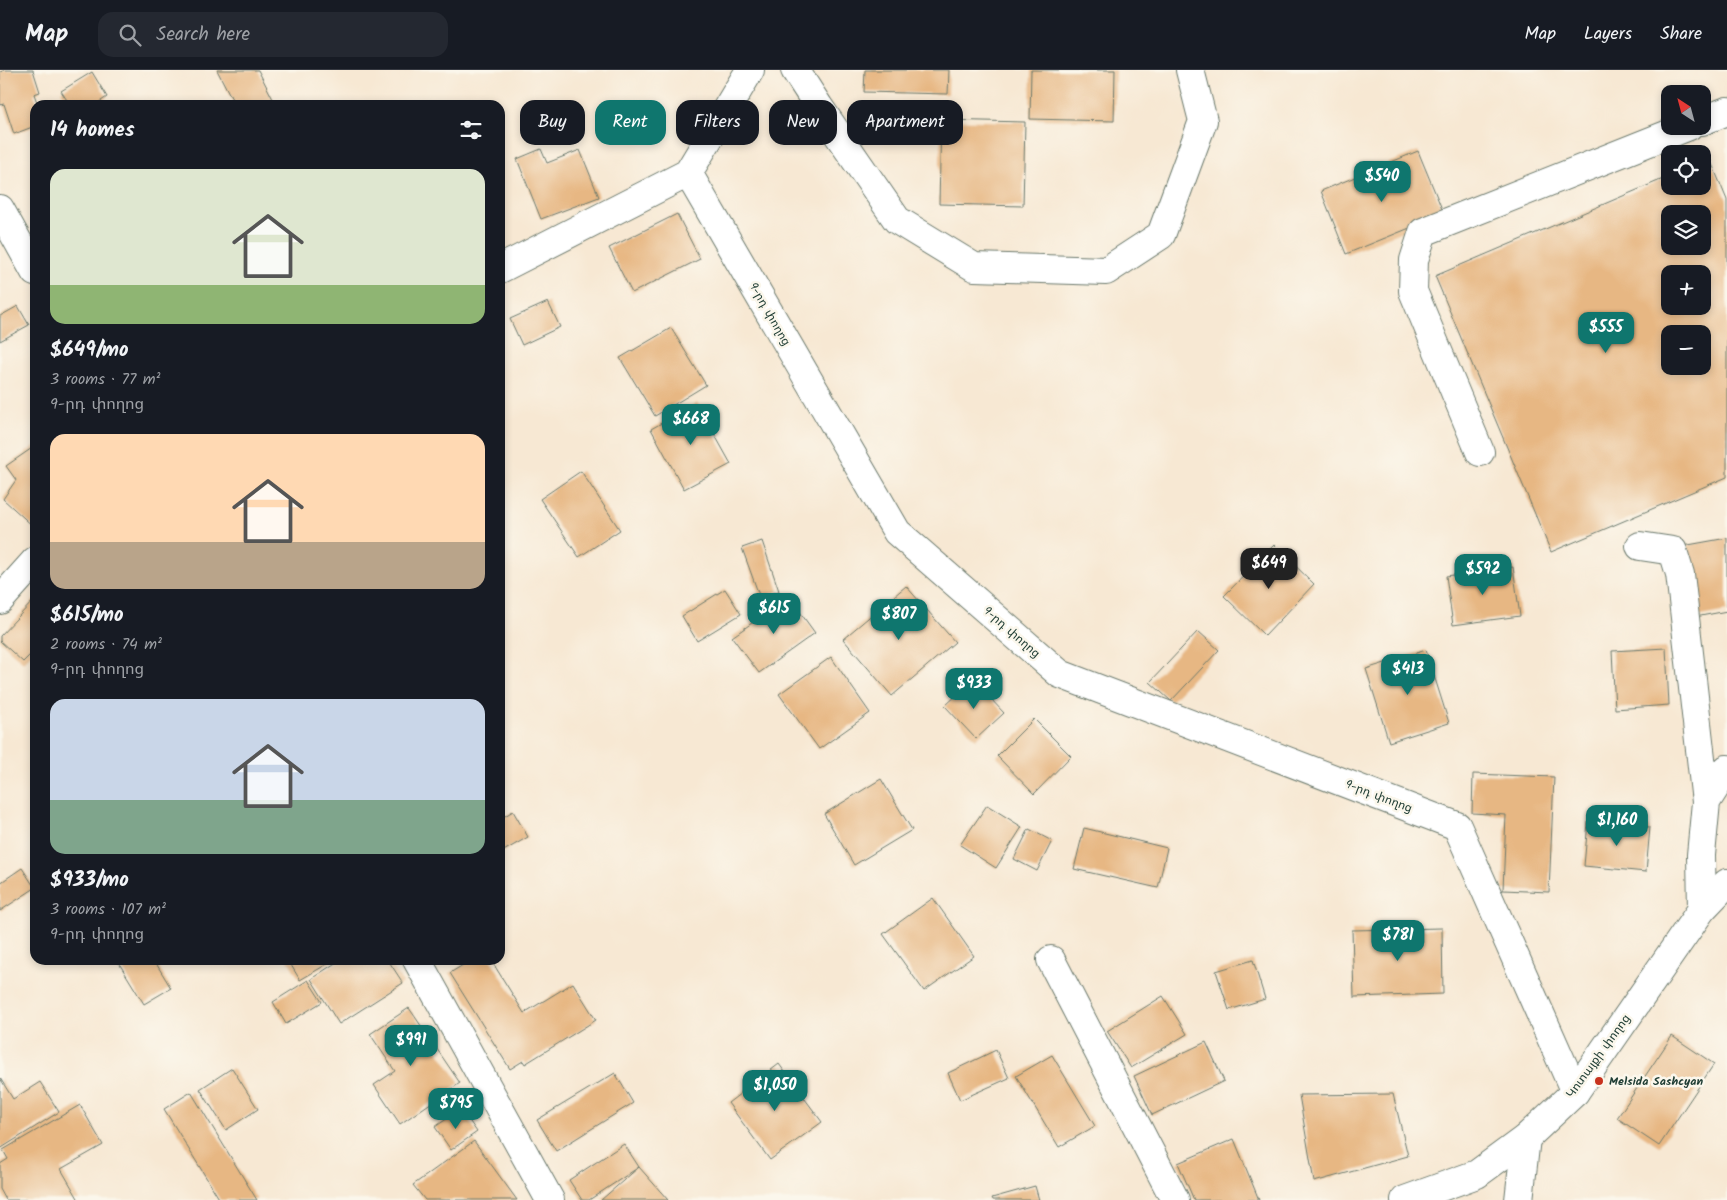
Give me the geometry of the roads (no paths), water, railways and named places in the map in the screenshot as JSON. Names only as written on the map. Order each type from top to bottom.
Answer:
[{"type":"street","points":[[505,267],[688,173],[750,70]]},
{"type":"street","points":[[795,70],[897,220],[974,267],[1106,271],[1161,235],[1203,122],[1190,70]]},
{"type":"street","points":[[1711,117],[1727,111]]},
{"type":"street","points":[[1480,452],[1413,291],[1414,260],[1423,232],[1666,135]]},
{"type":"street","name":"9-րդ փողոց","points":[[688,173],[897,532],[1060,674],[1457,826],[1575,1092]]},
{"type":"street","points":[[0,209],[30,263]]},
{"type":"street","points":[[1640,546],[1674,551],[1678,566],[1706,802],[1701,855],[1702,909]]},
{"type":"street","points":[[0,600],[30,567]]},
{"type":"street","points":[[1706,802],[1727,769]]},
{"type":"street","name":"Կոտայքի փողոց","points":[[1405,1200],[1477,1174],[1526,1138],[1575,1092],[1702,909],[1727,883]]},
{"type":"street","points":[[1051,960],[1175,1200]]},
{"type":"street","points":[[420,965],[550,1200]]},
{"type":"street","points":[[1518,1200],[1526,1138]]},
{"type":"place","name":"Melsida Sashcyan","points":[[1599,1081]]}]
